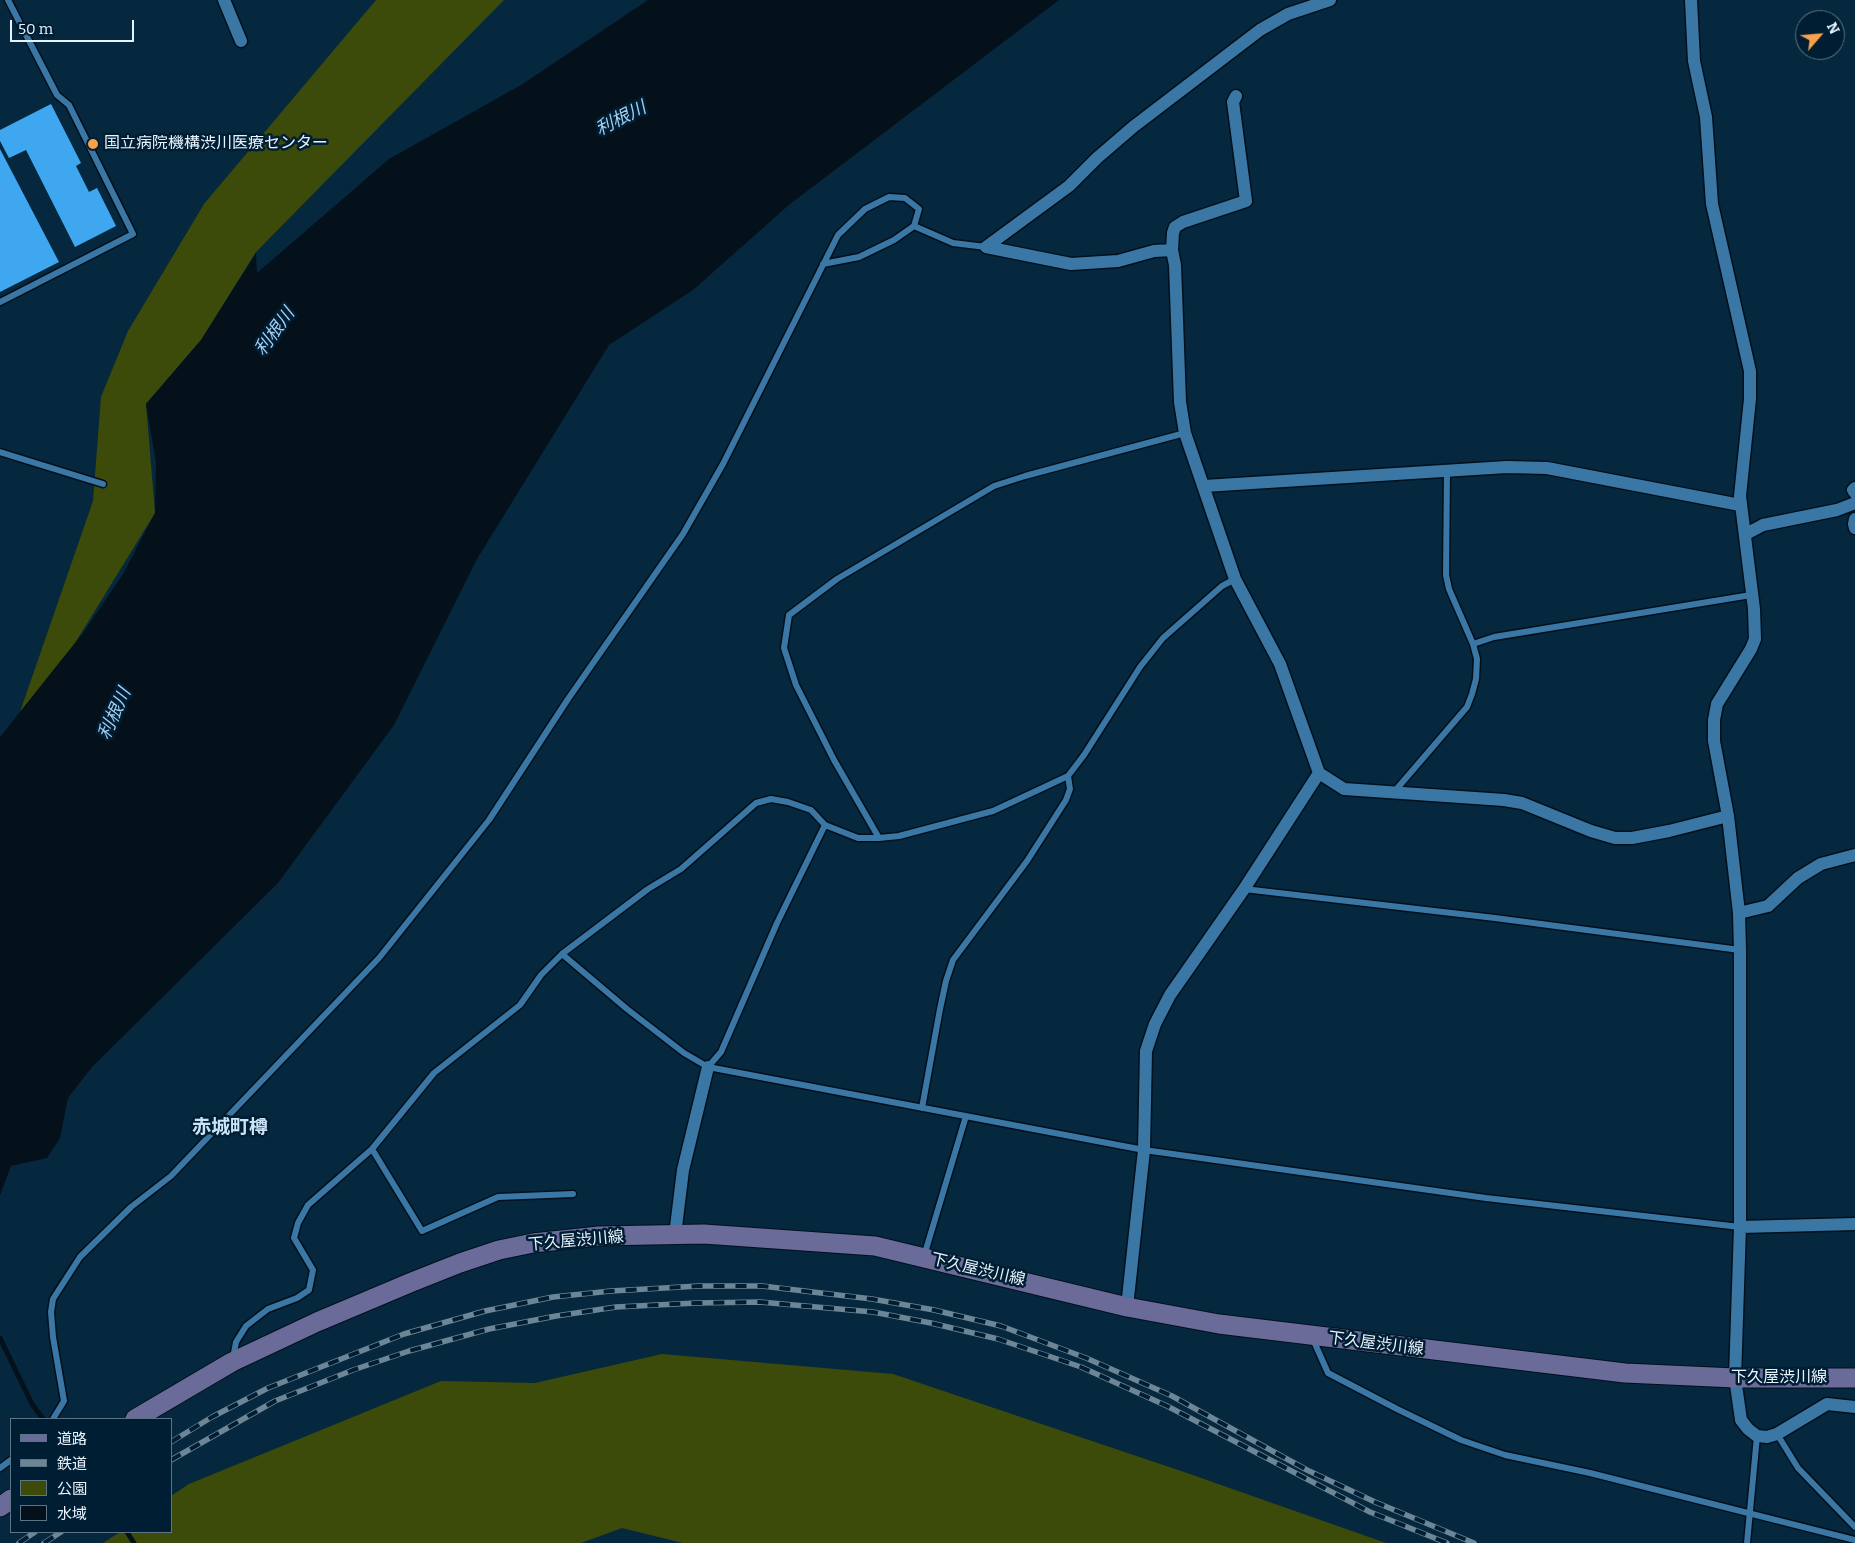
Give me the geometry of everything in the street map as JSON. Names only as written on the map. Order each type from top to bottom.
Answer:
[{"type":"main road","name":"下久屋渋川線","points":[[136,1418],[232,1362],[317,1322],[460,1263],[499,1250],[533,1243],[599,1236],[704,1234],[875,1246],[1127,1307],[1219,1324],[1625,1373],[1735,1378],[1855,1378]]},
{"type":"street","points":[[224,0],[241,41]]},
{"type":"street","points":[[986,247],[1069,186],[1097,158],[1133,127],[1260,30],[1288,14],[1330,0]]},
{"type":"street","points":[[1691,0],[1694,61],[1706,118],[1712,204],[1750,371],[1750,399],[1740,505],[1746,534],[1755,618],[1755,639],[1751,649],[1717,704],[1714,720],[1714,741],[1728,816],[1739,913],[1740,1227],[1735,1378],[1741,1420],[1748,1429],[1758,1436],[1767,1437],[1777,1434],[1827,1404],[1855,1407]]},
{"type":"street","points":[[1236,96],[1233,102],[1246,201],[1183,222],[1175,227],[1173,233],[1172,250],[1180,402],[1185,433],[1235,579],[1280,664],[1319,773],[1344,789],[1522,802],[1591,831],[1615,838],[1632,838],[1669,831],[1728,816]]},
{"type":"street","points":[[986,247],[1071,264],[1118,261],[1154,251],[1172,250]]},
{"type":"street","points":[[1204,486],[1507,467],[1548,468],[1740,505]]},
{"type":"street","points":[[1855,488],[1853,490],[1855,493]]},
{"type":"street","points":[[1746,534],[1763,525],[1837,510],[1855,504]]},
{"type":"street","points":[[1855,519],[1855,528]]},
{"type":"street","points":[[1127,1307],[1144,1150],[1146,1050],[1155,1024],[1170,995],[1244,889],[1319,773]]},
{"type":"street","points":[[1739,913],[1768,906],[1798,878],[1821,864],[1855,855]]},
{"type":"street","points":[[675,1235],[683,1170],[708,1067]]},
{"type":"street","points":[[1740,1227],[1855,1224]]},
{"type":"lane","points":[[0,302],[133,234],[69,105],[57,95],[8,0]]},
{"type":"lane","points":[[54,1418],[64,1401],[53,1337],[51,1312],[54,1299],[60,1287],[80,1257],[131,1206],[171,1176],[379,958],[489,820],[568,699],[683,534],[724,464],[823,264],[838,235],[866,210],[888,198],[905,198],[919,209],[914,226],[894,240],[858,257],[823,264]]},
{"type":"lane","points":[[914,226],[953,242],[986,247]]},
{"type":"lane","points":[[879,838],[834,760],[796,684],[784,648],[790,615],[837,579],[994,486],[1185,433]]},
{"type":"lane","points":[[0,452],[103,484]]},
{"type":"lane","points":[[1394,792],[1467,706],[1476,678],[1477,659],[1473,644],[1449,589],[1446,575],[1447,472]]},
{"type":"lane","points":[[232,1362],[236,1342],[246,1326],[268,1309],[297,1298],[309,1290],[313,1270],[294,1238],[298,1223],[308,1205],[372,1149],[434,1073],[520,1005],[542,975],[562,954],[648,889],[681,869],[756,803],[771,799],[788,802],[811,810],[825,825],[858,838],[879,838],[899,836],[993,810],[1068,776],[1084,755],[1140,667],[1163,638],[1222,586],[1235,579]]},
{"type":"lane","points":[[1473,644],[1494,636],[1751,594]]},
{"type":"lane","points":[[922,1108],[940,1009],[953,960],[1026,860],[1066,800],[1070,789],[1068,776]]},
{"type":"lane","points":[[708,1067],[721,1052],[777,923],[825,825]]},
{"type":"lane","points":[[1244,889],[1495,918],[1740,950]]},
{"type":"lane","points":[[562,954],[634,1014],[684,1052],[708,1067],[1144,1150],[1486,1198],[1740,1227]]},
{"type":"lane","points":[[924,1258],[966,1116]]},
{"type":"lane","points":[[372,1149],[422,1231],[498,1197],[573,1194]]},
{"type":"lane","points":[[1311,1336],[1328,1373],[1461,1440],[1505,1455],[1590,1473],[1855,1540]]},
{"type":"lane","points":[[1777,1434],[1798,1468],[1855,1527]]},
{"type":"lane","points":[[1747,1543],[1758,1436]]},
{"type":"green space","points":[[376,0],[504,0],[256,252],[201,340],[146,404],[155,513],[75,643],[20,712],[93,501],[101,397],[128,331],[204,204]]},
{"type":"green space","points":[[662,1354],[893,1374],[1184,1472],[1386,1543],[683,1543],[622,1528],[581,1543],[103,1543],[118,1533],[172,1533],[172,1495],[189,1484],[441,1381],[535,1383]]},
{"type":"water","name":"利根川","points":[[648,0],[1059,0],[790,204],[693,290],[609,345],[477,559],[394,725],[278,883],[92,1067],[68,1098],[60,1138],[47,1158],[11,1166],[0,1195],[0,737],[83,633],[123,574],[155,513],[156,463],[146,404],[201,340],[256,253],[257,273],[389,159],[521,85]]},
{"type":"building","points":[[51,104],[81,163],[76,166],[89,192],[97,188],[116,226],[75,247],[26,150],[9,158],[0,141],[0,130]]},
{"type":"building","points":[[0,149],[59,262],[0,292]]},
{"type":"waterway","points":[[0,1338],[32,1404],[42,1418]]},
{"type":"waterway","points":[[128,1533],[134,1543]]},
{"type":"railway","points":[[172,1441],[212,1417],[268,1388],[404,1334],[485,1311],[553,1297],[611,1291],[699,1286],[762,1286],[872,1299],[934,1310],[1001,1326],[1086,1358],[1172,1396],[1307,1470],[1375,1502],[1474,1543]]},
{"type":"railway","points":[[172,1459],[275,1401],[353,1370],[409,1351],[489,1329],[616,1307],[760,1302],[873,1312],[931,1323],[998,1339],[1081,1367],[1167,1406],[1370,1512],[1447,1543]]},
{"type":"railway","points":[[19,1543],[34,1533]]},
{"type":"railway","points":[[44,1543],[59,1533]]},
{"type":"place","name":"国立病院機構渋川医療センター","points":[[93,144]]},
{"type":"district","name":"赤城町樽","points":[[230,1128]]}]
